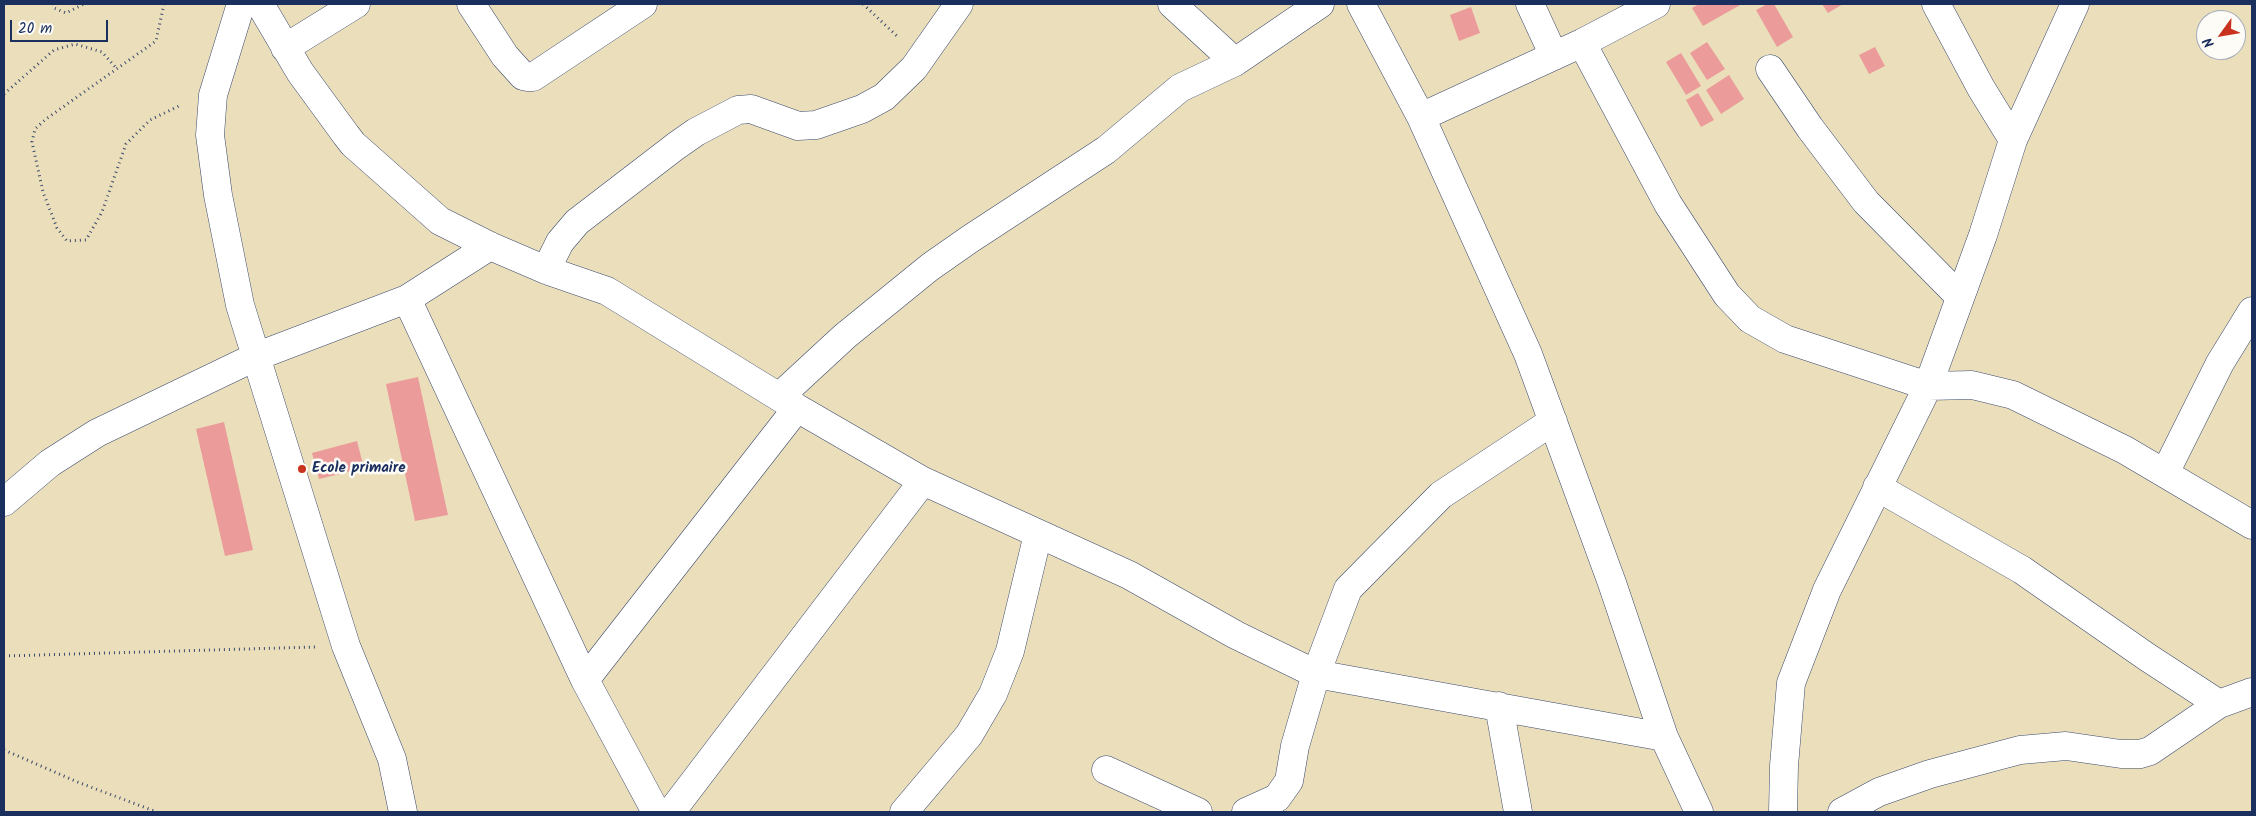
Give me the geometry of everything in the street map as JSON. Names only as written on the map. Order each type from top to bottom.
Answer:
[{"type":"street","points":[[241,4],[213,95],[210,135],[218,196],[240,305],[255,357],[346,646],[392,759],[403,812]]},
{"type":"street","points":[[260,4],[285,48],[317,97],[353,144],[440,221],[490,246],[546,270],[607,291],[788,403],[923,480],[1129,574],[1236,635],[1316,674],[1664,736]]},
{"type":"street","points":[[285,48],[356,4]]},
{"type":"street","points":[[471,4],[505,56],[523,76],[528,77],[532,77],[643,4]]},
{"type":"street","points":[[546,270],[560,242],[577,222],[696,132],[738,110],[751,109],[798,126],[816,125],[862,109],[884,97],[914,68],[959,4]]},
{"type":"street","points":[[1172,4],[1235,62]]},
{"type":"street","points":[[585,680],[788,403],[845,336],[930,268],[970,239],[1106,150],[1180,88],[1235,62],[1320,4]]},
{"type":"street","points":[[1361,4],[1421,117],[1528,354],[1612,583],[1664,736],[1699,812]]},
{"type":"street","points":[[1530,4],[1554,56]]},
{"type":"street","points":[[1421,117],[1582,43],[1656,4]]},
{"type":"street","points":[[1936,4],[1981,88],[2013,140]]},
{"type":"street","points":[[1783,812],[1791,682],[1827,590],[1876,487],[1928,386],[2013,140],[2075,4]]},
{"type":"street","points":[[1582,43],[1668,204],[1727,295],[1750,319],[1785,338],[1928,386],[1972,385],[2013,396],[2125,450],[2252,525]]},
{"type":"street","points":[[1770,69],[1810,128],[1866,202],[1960,297]]},
{"type":"street","points":[[4,502],[50,463],[97,433],[255,357],[407,299],[490,246]]},
{"type":"street","points":[[407,299],[585,680],[656,812]]},
{"type":"street","points":[[2165,473],[2220,363],[2252,311]]},
{"type":"street","points":[[1246,812],[1277,798],[1289,781],[1295,746],[1316,674],[1348,589],[1440,495],[1553,421]]},
{"type":"street","points":[[671,812],[923,480]]},
{"type":"street","points":[[1876,487],[2022,570],[2147,657],[2219,704]]},
{"type":"street","points":[[904,812],[969,735],[993,694],[1010,651],[1038,534]]},
{"type":"street","points":[[1842,812],[1884,802],[1930,774],[2020,750],[2066,746],[2121,754],[2140,754],[2150,751],[2219,704],[2252,692]]},
{"type":"street","points":[[1499,706],[1518,812]]},
{"type":"street","points":[[1106,770],[1198,812]]},
{"type":"path","points":[[53,4],[54,8],[66,13],[84,4]]},
{"type":"path","points":[[164,4],[156,41],[35,129],[32,142],[43,192],[57,228],[68,241],[86,240],[102,212],[126,144],[150,120],[179,106],[213,95]]},
{"type":"path","points":[[863,4],[920,59]]},
{"type":"path","points":[[4,94],[54,50],[75,44],[102,52],[117,69]]},
{"type":"path","points":[[4,656],[346,646]]},
{"type":"path","points":[[4,750],[80,783],[157,812]]},
{"type":"building","points":[[1699,4],[1742,4],[1703,26],[1692,8]]},
{"type":"building","points":[[1767,4],[1774,4],[1793,37],[1777,47],[1756,10]]},
{"type":"building","points":[[1822,4],[1843,4],[1828,13]]},
{"type":"building","points":[[1471,7],[1480,33],[1459,41],[1450,15]]},
{"type":"building","points":[[1707,42],[1725,69],[1707,80],[1690,53]]},
{"type":"building","points":[[1875,47],[1885,66],[1869,74],[1859,55]]},
{"type":"building","points":[[1681,53],[1701,86],[1686,95],[1666,62]]},
{"type":"building","points":[[1729,75],[1744,99],[1721,114],[1706,90]]},
{"type":"building","points":[[1698,93],[1714,120],[1701,127],[1686,100]]},
{"type":"building","points":[[418,377],[448,515],[415,521],[386,384]]},
{"type":"building","points":[[224,422],[253,550],[225,556],[196,429]]},
{"type":"building","points":[[357,441],[364,468],[319,479],[312,453]]},
{"type":"place","name":"Ecole primaire","points":[[302,469]]}]
